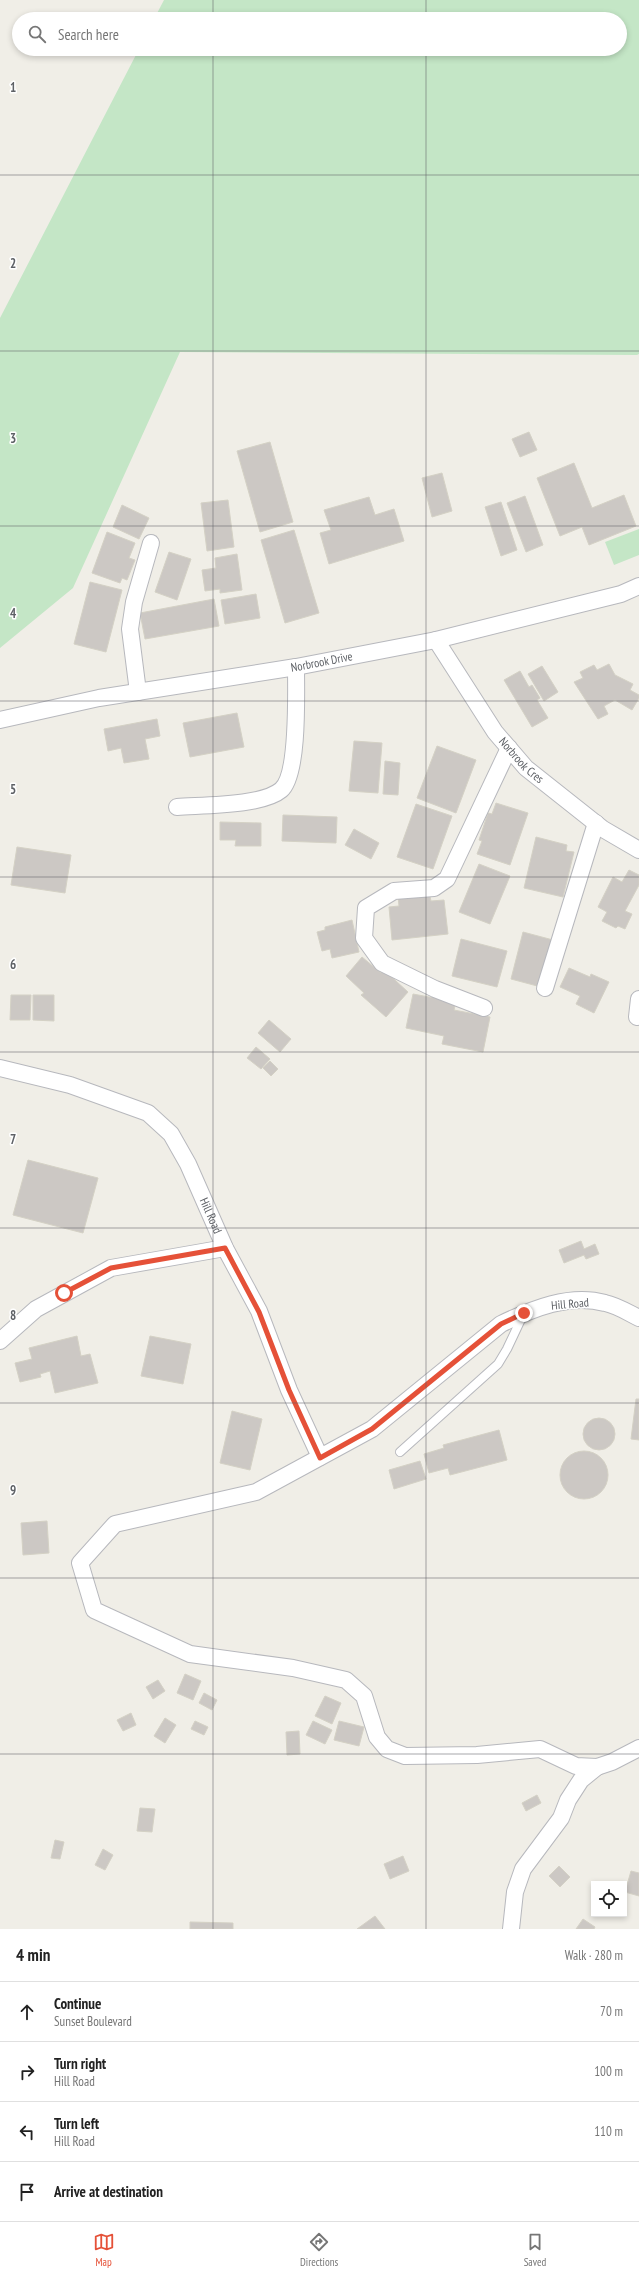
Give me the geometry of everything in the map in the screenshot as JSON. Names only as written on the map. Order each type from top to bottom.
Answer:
[{"type":"street","points":[[138,692],[130,629],[134,602],[151,542]]},
{"type":"street","name":"Norbrook Drive","points":[[0,720],[98,698],[296,667],[436,640],[621,594],[639,586]]},
{"type":"street","name":"Norbrook Cres","points":[[436,640],[467,691],[495,732],[526,768],[596,823],[639,850]]},
{"type":"street","points":[[177,807],[256,801],[281,790],[289,779],[294,745],[296,667]]},
{"type":"street","points":[[484,1008],[435,989],[382,963],[364,938],[366,908],[394,891],[434,888],[448,879],[509,748]]},
{"type":"street","points":[[545,988],[596,823]]},
{"type":"street","points":[[637,1017],[639,999]]},
{"type":"street","name":"Hill Road","points":[[0,1068],[70,1086],[148,1113],[171,1134],[188,1164],[225,1248],[259,1312],[289,1390],[320,1458],[372,1429],[501,1324],[524,1313],[553,1303],[585,1301],[605,1302],[639,1318]]},
{"type":"street","points":[[0,1341],[36,1310],[111,1268],[225,1248]]},
{"type":"street","points":[[320,1458],[256,1492],[115,1524],[80,1563],[94,1610],[190,1654],[293,1668],[346,1680],[364,1696],[377,1737],[387,1749],[405,1756],[477,1755],[540,1749],[576,1766],[597,1767],[612,1762],[639,1748]]},
{"type":"street","points":[[511,1929],[515,1892],[523,1869],[561,1818],[568,1800],[582,1780],[597,1767]]},
{"type":"lane","points":[[400,1452],[498,1364],[507,1349],[524,1313]]},
{"type":"green space","points":[[164,0],[639,0],[639,354],[180,352],[73,588],[0,648],[0,318],[135,56],[627,56],[627,12],[158,12]]},
{"type":"green space","points":[[639,529],[639,555],[614,565],[605,542]]},
{"type":"building","points":[[529,432],[537,450],[520,457],[512,439]]},
{"type":"building","points":[[270,442],[293,522],[260,532],[237,451]]},
{"type":"building","points":[[574,463],[592,508],[624,495],[636,526],[589,545],[582,527],[560,536],[537,478]]},
{"type":"building","points":[[442,473],[452,511],[432,517],[422,478]]},
{"type":"building","points":[[525,496],[543,545],[526,552],[507,503]]},
{"type":"building","points":[[369,497],[375,515],[394,509],[404,541],[329,564],[320,533],[331,530],[324,510]]},
{"type":"building","points":[[228,500],[234,547],[207,551],[201,503]]},
{"type":"building","points":[[501,502],[517,550],[501,556],[485,507]]},
{"type":"building","points":[[122,505],[149,518],[139,539],[113,527]]},
{"type":"building","points":[[294,530],[319,613],[285,623],[261,540]]},
{"type":"building","points":[[107,532],[135,543],[129,558],[135,560],[127,580],[122,578],[120,583],[92,573]]},
{"type":"building","points":[[169,552],[191,559],[177,600],[155,592]]},
{"type":"building","points":[[237,554],[242,590],[220,593],[220,589],[205,591],[202,570],[216,568],[215,558]]},
{"type":"building","points":[[90,582],[122,590],[106,652],[74,644]]},
{"type":"building","points":[[256,594],[260,618],[225,624],[221,600]]},
{"type":"building","points":[[214,599],[219,626],[145,639],[140,613]]},
{"type":"building","points":[[609,664],[615,675],[633,684],[630,690],[639,695],[639,698],[632,710],[615,700],[604,706],[608,714],[598,719],[574,682],[583,678],[580,672],[594,665],[597,670]]},
{"type":"building","points":[[542,666],[558,692],[544,701],[528,674]]},
{"type":"building","points":[[520,671],[529,687],[532,685],[540,698],[537,700],[548,718],[532,727],[504,680]]},
{"type":"building","points":[[237,713],[244,747],[190,757],[183,723]]},
{"type":"building","points":[[157,719],[160,736],[145,739],[149,759],[124,763],[121,748],[108,751],[104,729]]},
{"type":"building","points":[[354,741],[382,743],[378,793],[349,791]]},
{"type":"building","points":[[437,746],[476,760],[456,813],[417,798]]},
{"type":"building","points":[[385,761],[400,763],[398,795],[383,794]]},
{"type":"building","points":[[496,803],[528,813],[510,865],[477,854],[482,841],[479,840],[488,813],[492,814]]},
{"type":"building","points":[[416,804],[452,816],[433,869],[397,857]]},
{"type":"building","points":[[283,815],[337,817],[336,843],[282,841]]},
{"type":"building","points":[[220,822],[261,823],[261,846],[235,846],[236,840],[220,840]]},
{"type":"building","points":[[354,829],[379,843],[371,859],[345,845]]},
{"type":"building","points":[[536,837],[567,845],[566,851],[574,852],[563,897],[524,888]]},
{"type":"building","points":[[17,847],[71,855],[65,893],[11,885]]},
{"type":"building","points":[[479,864],[510,876],[490,924],[459,912]]},
{"type":"building","points":[[629,870],[639,875],[639,885],[625,911],[632,914],[625,929],[618,926],[616,928],[602,921],[607,912],[598,907],[613,877],[622,882]]},
{"type":"building","points":[[429,892],[431,901],[444,900],[448,934],[392,940],[389,907],[399,906],[398,896]]},
{"type":"building","points":[[352,920],[359,952],[332,958],[330,949],[322,951],[317,932],[325,930],[325,927]]},
{"type":"building","points":[[523,932],[553,940],[541,987],[511,979]]},
{"type":"building","points":[[461,939],[507,951],[497,987],[452,976]]},
{"type":"building","points":[[362,957],[381,973],[384,970],[408,992],[386,1017],[361,995],[364,993],[346,976]]},
{"type":"building","points":[[569,968],[590,977],[591,974],[609,982],[594,1013],[576,1004],[580,996],[560,987]]},
{"type":"building","points":[[413,994],[456,1002],[454,1010],[490,1017],[483,1052],[442,1044],[444,1036],[406,1028]]},
{"type":"building","points":[[11,995],[31,995],[30,1020],[10,1020]]},
{"type":"building","points":[[33,995],[54,995],[54,1021],[33,1020]]},
{"type":"building","points":[[269,1020],[291,1039],[280,1052],[258,1033]]},
{"type":"building","points":[[256,1047],[270,1059],[261,1069],[247,1058]]},
{"type":"building","points":[[270,1061],[278,1069],[271,1076],[263,1068]]},
{"type":"building","points":[[28,1160],[98,1178],[83,1233],[13,1215]]},
{"type":"building","points":[[581,1241],[584,1249],[595,1244],[599,1254],[586,1259],[584,1255],[564,1263],[559,1250]]},
{"type":"building","points":[[77,1336],[81,1356],[90,1354],[98,1383],[55,1393],[50,1371],[40,1374],[41,1377],[20,1382],[15,1363],[32,1359],[29,1348]]},
{"type":"building","points":[[150,1336],[191,1344],[183,1384],[141,1376]]},
{"type":"building","points":[[636,1399],[639,1399],[639,1440],[631,1439]]},
{"type":"building","points":[[232,1411],[262,1419],[250,1470],[220,1463]]},
{"type":"building","points":[[599,1418],[608,1421],[612,1425],[615,1434],[612,1443],[608,1447],[599,1450],[590,1447],[586,1443],[583,1434],[586,1425],[590,1421]]},
{"type":"building","points":[[499,1430],[507,1460],[450,1475],[448,1468],[429,1473],[424,1454],[444,1448],[443,1445]]},
{"type":"building","points":[[579,1451],[589,1451],[601,1458],[608,1470],[608,1480],[601,1492],[589,1499],[579,1499],[571,1495],[564,1488],[560,1480],[560,1470],[564,1462],[571,1455]]},
{"type":"building","points":[[420,1461],[426,1479],[394,1489],[389,1470]]},
{"type":"building","points":[[47,1521],[49,1553],[23,1555],[21,1523]]},
{"type":"building","points":[[185,1674],[201,1681],[193,1700],[177,1693]]},
{"type":"building","points":[[158,1680],[165,1691],[153,1699],[146,1687]]},
{"type":"building","points":[[204,1693],[217,1700],[212,1710],[199,1703]]},
{"type":"building","points":[[325,1696],[341,1703],[332,1724],[315,1716]]},
{"type":"building","points":[[131,1713],[136,1725],[123,1731],[117,1720]]},
{"type":"building","points":[[165,1718],[176,1725],[165,1743],[154,1736]]},
{"type":"building","points":[[195,1721],[208,1727],[204,1735],[191,1729]]},
{"type":"building","points":[[313,1721],[332,1730],[325,1744],[306,1735]]},
{"type":"building","points":[[339,1721],[364,1727],[359,1746],[334,1740]]},
{"type":"building","points":[[299,1731],[300,1754],[287,1755],[286,1732]]},
{"type":"building","points":[[537,1795],[541,1803],[526,1811],[522,1803]]},
{"type":"building","points":[[140,1808],[155,1809],[152,1832],[137,1831]]},
{"type":"building","points":[[55,1840],[64,1842],[60,1859],[51,1858]]},
{"type":"building","points":[[103,1849],[113,1855],[105,1870],[95,1865]]},
{"type":"building","points":[[403,1856],[409,1871],[390,1879],[384,1864]]},
{"type":"building","points":[[559,1866],[570,1877],[560,1887],[549,1876]]},
{"type":"building","points":[[631,1871],[639,1873],[639,1896],[627,1893],[627,1885]]},
{"type":"building","points":[[375,1916],[385,1929],[357,1929]]},
{"type":"building","points":[[583,1919],[595,1927],[594,1929],[576,1929]]},
{"type":"building","points":[[190,1922],[233,1923],[233,1929],[190,1929]]},
{"type":"route","points":[[64,1293],[111,1268],[225,1248],[259,1312],[289,1390],[320,1458],[372,1429],[501,1324],[524,1313]]}]
